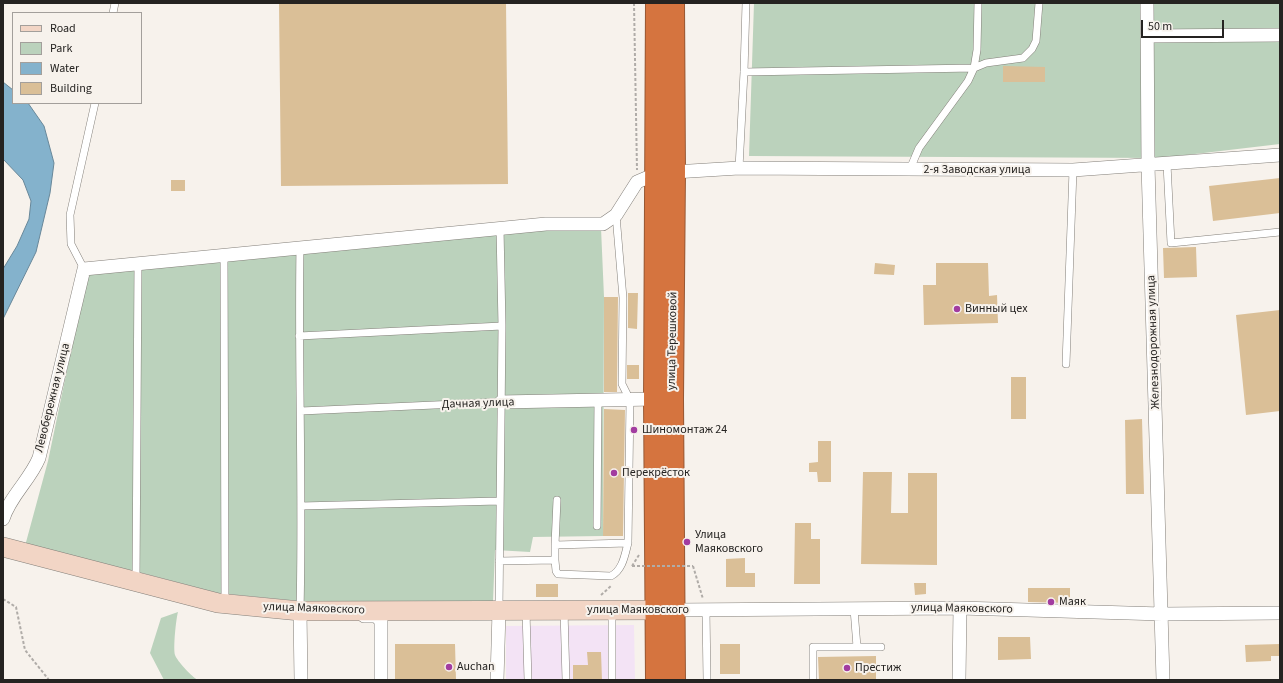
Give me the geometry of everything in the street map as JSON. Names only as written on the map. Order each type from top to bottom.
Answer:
[{"type":"highway","name":"улица Терешковой","points":[[657,3],[655,399],[665,610],[674,680]]},
{"type":"highway","name":"улица Терешковой","points":[[657,680],[665,610],[672,391],[656,176],[673,3]]},
{"type":"street","name":"Железнодорожная улица","points":[[1147,3],[1148,166],[1163,680]]},
{"type":"street","points":[[1147,36],[1280,34]]},
{"type":"street","name":"2-я Заводская улица","points":[[656,176],[739,168],[1073,170],[1148,166],[1280,155]]},
{"type":"street","points":[[84,269],[546,224],[603,224],[616,215],[656,176]]},
{"type":"street","name":"Левобережная улица","points":[[3,519],[6,509],[34,469],[39,458],[84,269]]},
{"type":"street","name":"Дачная улица","points":[[501,402],[655,399]]},
{"type":"street","name":"улица Маяковского","points":[[3,547],[136,583],[225,604],[309,611],[960,608],[1162,614],[1280,613]]},
{"type":"street","points":[[959,680],[960,608]]},
{"type":"street","points":[[301,680],[309,611],[333,616],[376,616],[381,621],[381,680]]},
{"type":"street","points":[[496,680],[499,611]]},
{"type":"lane","points":[[739,168],[746,3]]},
{"type":"lane","points":[[910,169],[919,148],[968,81],[974,68],[977,50],[978,3]]},
{"type":"lane","points":[[744,72],[974,68],[986,63],[1023,58],[1032,49],[1036,40],[1039,3]]},
{"type":"lane","points":[[84,269],[71,244],[70,215],[95,104]]},
{"type":"lane","points":[[1167,164],[1171,243],[1280,232]]},
{"type":"lane","points":[[1066,364],[1073,170]]},
{"type":"lane","points":[[557,500],[555,560],[556,571],[558,574],[611,576],[617,573],[622,564],[628,543],[630,400],[622,384],[623,298],[616,215]]},
{"type":"lane","points":[[499,611],[502,326],[500,228]]},
{"type":"lane","points":[[300,247],[299,336],[301,506],[309,611]]},
{"type":"lane","points":[[224,256],[225,604]]},
{"type":"lane","points":[[136,583],[138,264]]},
{"type":"lane","points":[[299,336],[502,326]]},
{"type":"lane","points":[[598,400],[598,526]]},
{"type":"lane","name":"Дачная улица","points":[[301,411],[501,402]]},
{"type":"lane","points":[[301,506],[499,501]]},
{"type":"lane","points":[[555,545],[628,543]]},
{"type":"lane","points":[[499,561],[555,560]]},
{"type":"lane","points":[[854,609],[858,647]]},
{"type":"lane","points":[[526,610],[528,680]]},
{"type":"lane","points":[[564,610],[566,680]]},
{"type":"lane","points":[[612,610],[612,680]]},
{"type":"lane","points":[[706,610],[707,680]]},
{"type":"lane","points":[[813,680],[813,647],[881,647]]},
{"type":"path","points":[[634,3],[656,176]]},
{"type":"path","points":[[632,566],[693,566],[706,610]]},
{"type":"path","points":[[3,599],[16,607],[26,650],[49,680]]},
{"type":"shaded area","points":[[634,625],[635,680],[506,680],[506,626]]},
{"type":"green space","points":[[754,3],[1280,3],[1280,144],[1161,158],[749,156]]},
{"type":"green space","points":[[601,228],[604,297],[603,536],[533,537],[530,552],[495,550],[493,601],[308,602],[217,593],[142,573],[25,546],[48,461],[87,274],[525,230]]},
{"type":"green space","points":[[178,612],[174,646],[175,655],[185,669],[198,680],[164,680],[150,653],[161,618]]},
{"type":"water","points":[[3,82],[12,89],[12,104],[29,104],[44,126],[54,163],[50,193],[36,252],[3,319],[3,269],[17,246],[29,219],[31,201],[23,180],[3,159]]},
{"type":"building","points":[[279,3],[506,3],[508,184],[281,186]]},
{"type":"building","points":[[1003,66],[1045,67],[1045,82],[1003,82]]},
{"type":"building","points":[[1280,178],[1280,213],[1213,221],[1209,186]]},
{"type":"building","points":[[171,180],[185,180],[185,191],[171,191]]},
{"type":"building","points":[[1196,247],[1197,277],[1164,278],[1163,248]]},
{"type":"building","points":[[875,263],[895,265],[894,275],[874,274]]},
{"type":"building","name":"Винный цех","points":[[936,263],[988,263],[989,296],[997,295],[998,323],[924,325],[923,285],[936,285]]},
{"type":"building","points":[[628,293],[638,293],[637,329],[628,328]]},
{"type":"building","points":[[604,297],[618,297],[617,392],[604,392]]},
{"type":"building","points":[[1280,310],[1280,411],[1246,415],[1236,315]]},
{"type":"building","points":[[627,365],[639,365],[639,379],[627,379]]},
{"type":"building","points":[[1011,377],[1026,377],[1026,419],[1011,419]]},
{"type":"building","name":"Перекрёсток","points":[[604,409],[625,410],[623,536],[603,536]]},
{"type":"building","points":[[1142,419],[1144,494],[1126,494],[1125,420]]},
{"type":"building","points":[[818,441],[831,441],[831,482],[818,482],[817,472],[809,472],[809,463],[818,462]]},
{"type":"building","points":[[863,472],[892,472],[891,513],[908,513],[908,473],[937,473],[937,565],[861,564]]},
{"type":"building","points":[[795,523],[811,523],[811,539],[820,539],[820,584],[794,584]]},
{"type":"building","points":[[745,558],[745,573],[755,573],[755,587],[726,587],[726,559]]},
{"type":"building","points":[[914,583],[926,583],[926,594],[915,595]]},
{"type":"building","points":[[536,584],[558,584],[558,597],[536,597]]},
{"type":"building","points":[[1028,588],[1070,588],[1070,603],[1028,602]]},
{"type":"building","points":[[998,637],[1030,637],[1031,659],[998,660]]},
{"type":"building","points":[[395,644],[455,644],[456,680],[395,680]]},
{"type":"building","points":[[720,644],[740,644],[740,674],[720,674]]},
{"type":"building","points":[[1280,644],[1280,656],[1271,656],[1271,661],[1246,662],[1245,645]]},
{"type":"building","points":[[587,652],[601,652],[602,680],[573,680],[573,665],[588,665]]},
{"type":"building","name":"Престиж","points":[[876,656],[876,680],[819,680],[818,657]]},
{"type":"place","name":"Винный цех","points":[[957,309]]},
{"type":"place","name":"Шиномонтаж 24","points":[[634,430]]},
{"type":"place","name":"Перекрёсток","points":[[614,473]]},
{"type":"place","name":"Улица Маяковского","points":[[687,542]]},
{"type":"place","name":"Маяк","points":[[1051,602]]},
{"type":"place","name":"Auchan","points":[[449,667]]},
{"type":"place","name":"Престиж","points":[[847,668]]}]
